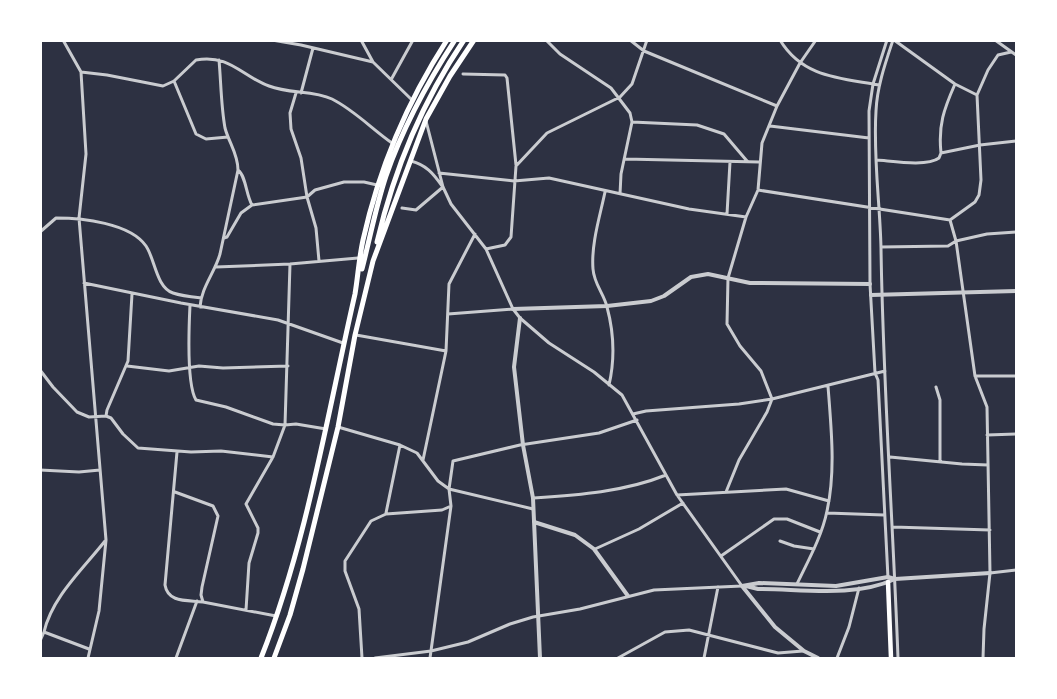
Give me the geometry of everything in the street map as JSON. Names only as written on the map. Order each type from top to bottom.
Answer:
[{"type":"highway","points":[[355,291],[360,257],[377,185],[392,143],[412,100],[447,40]]},
{"type":"highway","points":[[261,658],[278,616],[292,569],[326,429],[355,291],[386,176],[402,135],[428,83],[455,40]]},
{"type":"highway","points":[[274,658],[290,615],[338,428],[355,335],[386,207],[406,147],[421,113],[464,40]]},
{"type":"highway","points":[[373,261],[426,119],[450,76],[474,40]]},
{"type":"main road","points":[[888,579],[891,658]]},
{"type":"street","points":[[63,40],[81,72],[86,154],[79,218],[106,540],[99,611],[88,658]]},
{"type":"street","points":[[272,40],[374,62]]},
{"type":"street","points":[[361,40],[374,62],[412,100]]},
{"type":"street","points":[[392,78],[413,40]]},
{"type":"street","points":[[546,40],[560,54],[611,88],[630,112],[632,122],[620,194]]},
{"type":"street","points":[[630,40],[644,51],[777,106]]},
{"type":"street","points":[[516,166],[547,133],[620,97],[632,84],[647,40]]},
{"type":"street","points":[[780,40],[800,63],[824,76],[879,85]]},
{"type":"street","points":[[726,492],[739,460],[768,412],[772,399],[760,371],[740,346],[728,324],[728,278],[746,217],[758,190],[762,143],[777,106],[800,63],[816,40]]},
{"type":"street","points":[[887,40],[873,84],[869,111],[869,138],[870,284],[875,373],[878,380],[888,579]]},
{"type":"street","points":[[898,658],[881,295],[876,112],[879,85],[893,40],[955,84],[977,94]]},
{"type":"street","points":[[995,40],[1017,55]]},
{"type":"street","points":[[302,93],[313,48]]},
{"type":"street","points":[[758,190],[950,220],[975,202],[979,195],[981,180],[977,94],[988,70],[998,56],[1011,52]]},
{"type":"street","points":[[81,72],[163,86],[174,81],[196,60],[219,60],[232,64],[269,86],[323,95],[335,100],[392,143]]},
{"type":"street","points":[[200,306],[201,298],[216,267],[238,170],[235,150],[224,122],[219,60]]},
{"type":"street","points":[[463,74],[505,75],[507,78],[516,166],[511,237],[505,245],[486,249]]},
{"type":"street","points":[[174,81],[196,134],[206,139],[228,137]]},
{"type":"street","points":[[877,160],[933,162],[939,158],[942,116],[955,84]]},
{"type":"street","points":[[296,92],[290,112],[291,129],[301,158],[307,197],[316,228],[319,261]]},
{"type":"street","points":[[426,119],[443,187]]},
{"type":"street","points":[[632,122],[697,125],[724,134],[747,161]]},
{"type":"street","points":[[770,126],[869,138]]},
{"type":"street","points":[[941,153],[1017,141]]},
{"type":"street","points":[[625,159],[759,162]]},
{"type":"street","points":[[409,161],[422,164],[431,171],[443,187],[451,204],[486,249],[513,309],[520,318],[549,343],[594,372],[622,396],[683,503],[742,586],[775,627],[804,651],[818,658]]},
{"type":"street","points":[[727,214],[730,162]]},
{"type":"street","points":[[238,170],[243,174],[245,191],[252,205]]},
{"type":"street","points":[[440,173],[514,181],[549,178],[689,209],[746,217]]},
{"type":"street","points":[[224,238],[227,237],[241,213],[252,205],[307,197],[315,190],[344,182],[364,182],[377,185]]},
{"type":"street","points":[[402,208],[416,210],[443,187]]},
{"type":"street","points":[[605,192],[594,249],[593,268],[595,284],[607,306],[614,350],[614,363],[609,385]]},
{"type":"street","points":[[40,232],[56,218],[79,218],[119,228],[135,235],[147,247],[167,289],[174,294],[201,298]]},
{"type":"street","points":[[950,220],[956,241],[975,376],[987,407],[990,573],[983,658]]},
{"type":"street","points":[[881,247],[948,246],[956,241],[987,234],[1017,232]]},
{"type":"street","points":[[423,460],[446,351],[449,284],[475,234]]},
{"type":"street","points":[[216,267],[290,264],[360,257]]},
{"type":"street","points":[[246,610],[249,563],[258,528],[246,504],[273,457],[285,425],[290,264]]},
{"type":"street","points":[[448,314],[607,306],[651,301],[664,296],[691,278],[708,274],[750,283],[870,284]]},
{"type":"street","points":[[84,283],[289,323],[343,343]]},
{"type":"street","points":[[871,295],[1017,291]]},
{"type":"street","points":[[106,416],[126,366],[132,294]]},
{"type":"street","points":[[190,305],[192,393],[198,401],[226,407],[273,424],[296,424],[326,429]]},
{"type":"street","points":[[520,318],[514,367],[534,508],[540,658]]},
{"type":"street","points":[[355,335],[446,351]]},
{"type":"street","points":[[126,366],[169,371],[190,367],[288,366]]},
{"type":"street","points":[[40,370],[77,412],[95,418],[106,416],[111,418],[138,448],[273,457]]},
{"type":"street","points":[[633,414],[772,399],[885,371]]},
{"type":"street","points":[[975,376],[1017,376]]},
{"type":"street","points":[[797,584],[814,549],[829,501],[833,448],[828,386]]},
{"type":"street","points":[[936,387],[940,400],[939,462]]},
{"type":"street","points":[[430,658],[451,506],[449,489],[453,461],[524,445],[598,433],[637,420]]},
{"type":"street","points":[[338,428],[400,445],[417,453],[438,481],[449,489],[534,508]]},
{"type":"street","points":[[987,435],[1017,434]]},
{"type":"street","points":[[386,514],[400,445]]},
{"type":"street","points":[[177,451],[166,593],[171,598],[278,616]]},
{"type":"street","points":[[890,457],[988,465]]},
{"type":"street","points":[[40,470],[79,472],[100,470]]},
{"type":"street","points":[[533,498],[578,495],[642,485],[666,475]]},
{"type":"street","points":[[678,495],[786,489],[829,501]]},
{"type":"street","points":[[175,492],[213,506],[218,516],[202,587],[203,602]]},
{"type":"street","points":[[594,549],[639,529],[683,503]]},
{"type":"street","points":[[362,658],[359,609],[345,571],[345,561],[371,521],[386,514],[442,510],[451,506]]},
{"type":"street","points":[[827,513],[884,515]]},
{"type":"street","points":[[721,556],[774,519],[787,519],[820,532]]},
{"type":"street","points":[[534,522],[575,535],[594,549],[628,596]]},
{"type":"street","points":[[892,526],[990,530]]},
{"type":"street","points":[[40,641],[48,616],[65,589],[106,540]]},
{"type":"street","points":[[780,541],[814,549]]},
{"type":"street","points":[[375,658],[431,651],[468,642],[510,624],[654,590],[742,586],[759,583],[836,585],[1017,570]]},
{"type":"street","points":[[742,586],[758,589],[825,591],[859,588],[888,579]]},
{"type":"street","points":[[704,658],[718,586]]},
{"type":"street","points":[[837,658],[849,627],[859,588]]},
{"type":"street","points":[[753,599],[758,589]]},
{"type":"street","points":[[176,658],[197,601]]},
{"type":"street","points":[[618,658],[666,632],[689,630],[778,653],[804,651]]},
{"type":"street","points":[[44,632],[89,649]]}]
